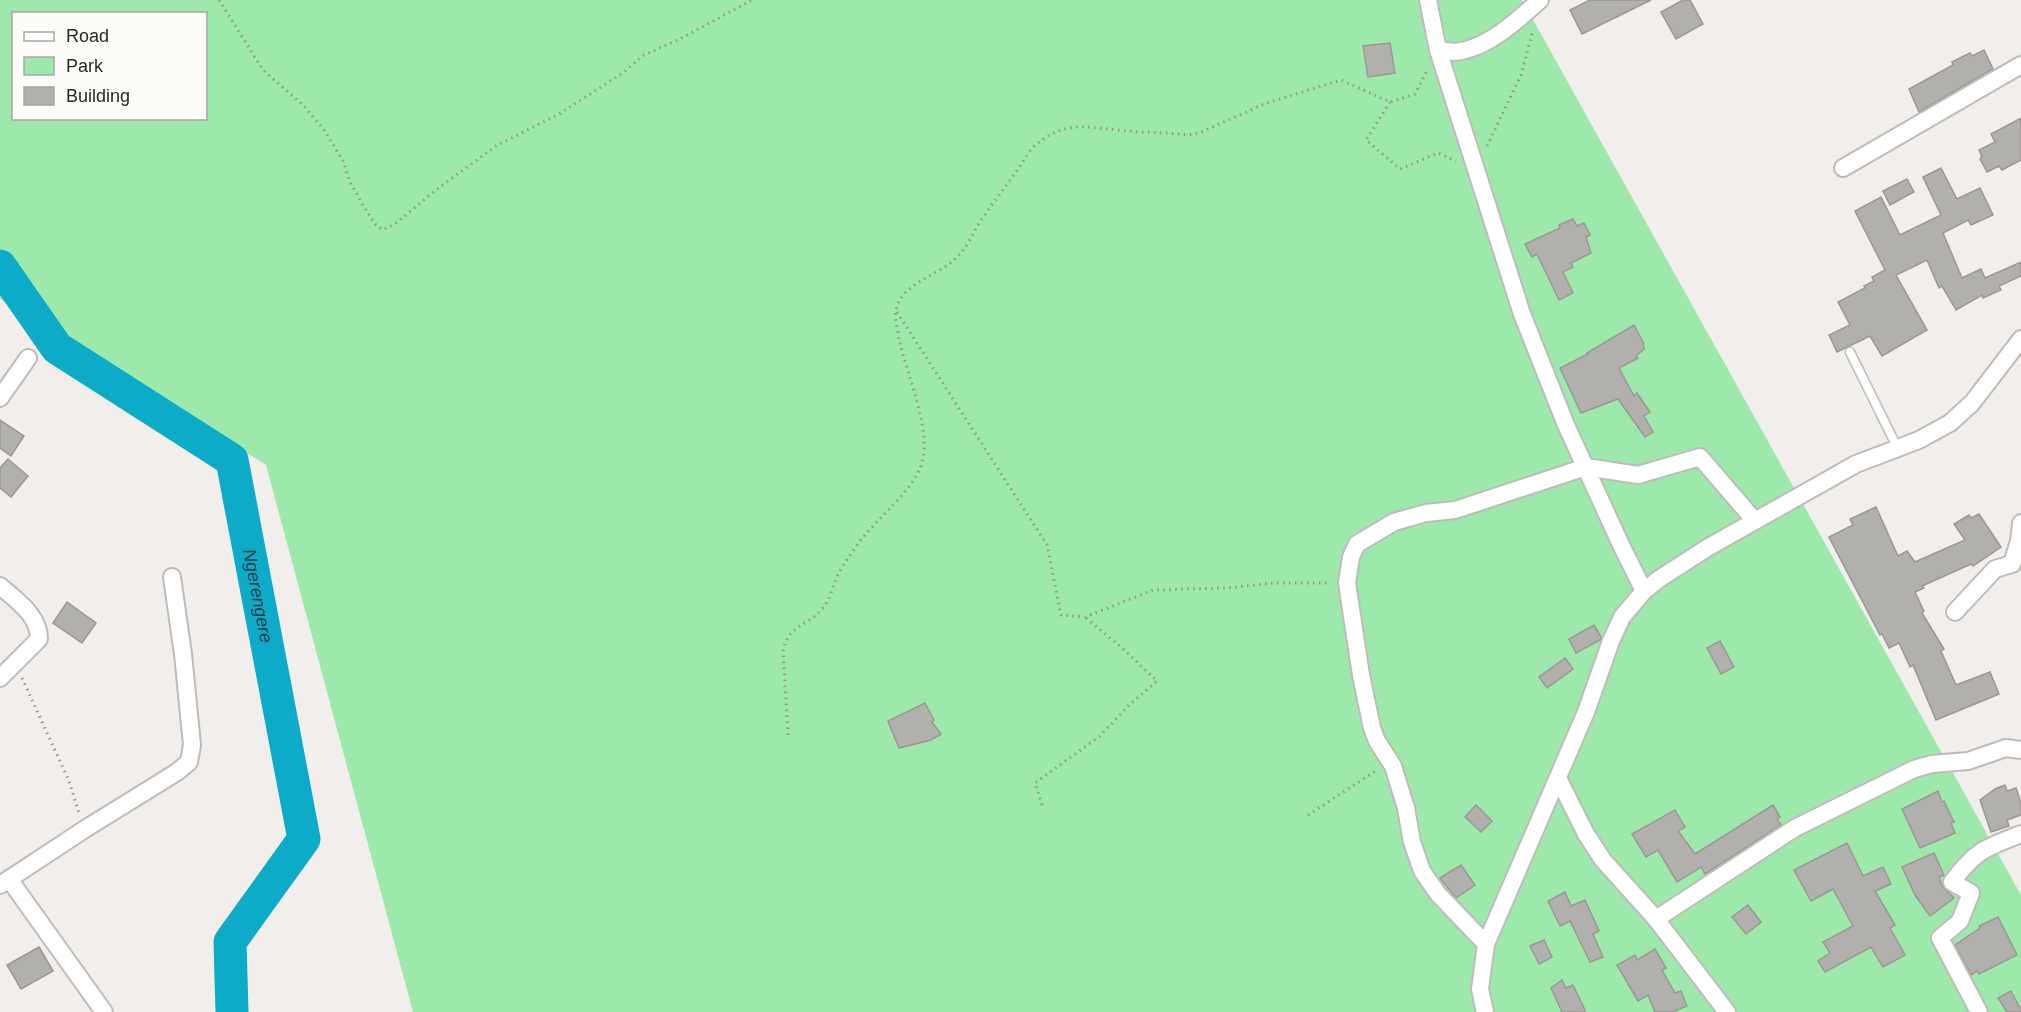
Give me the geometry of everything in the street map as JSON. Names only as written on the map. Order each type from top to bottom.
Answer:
[{"type":"street","points":[[1428,0],[1438,50],[1522,314],[1566,425],[1644,591]]},
{"type":"street","points":[[1438,50],[1461,51],[1482,43],[1509,27],[1540,0]]},
{"type":"street","points":[[1843,168],[2021,65]]},
{"type":"street","points":[[1485,1012],[1480,989],[1486,944],[1586,712],[1622,616],[1644,591],[1689,560],[1755,521],[1856,464],[1919,440],[1950,423],[1972,403],[2021,339]]},
{"type":"street","points":[[0,398],[28,358]]},
{"type":"street","points":[[1486,944],[1438,894],[1422,871],[1412,842],[1406,808],[1393,766],[1377,741],[1372,728],[1361,675],[1347,583],[1351,556],[1357,544],[1394,522],[1426,513],[1455,510],[1586,467],[1638,475],[1700,457],[1755,521]]},
{"type":"street","points":[[1955,612],[1995,569],[2012,564],[2019,541],[2021,523]]},
{"type":"street","points":[[104,1012],[5,882],[177,772],[189,762],[192,745],[189,705],[172,577]]},
{"type":"street","points":[[0,586],[35,619],[39,629],[39,639],[0,678]]},
{"type":"street","points":[[1656,919],[1794,828],[1914,769],[1932,764],[1968,761],[2006,748],[2021,750]]},
{"type":"street","points":[[1558,778],[1586,834],[1603,861],[1656,919],[1726,1012]]},
{"type":"street","points":[[1979,1012],[1940,938],[1960,921],[1971,893],[1952,882],[1973,857],[1987,847],[2021,834]]},
{"type":"lane","points":[[1850,352],[1897,447]]},
{"type":"path","points":[[219,0],[263,70],[303,105],[325,131],[343,161],[350,182],[364,207],[375,224],[383,230],[396,223],[496,146],[559,114],[624,72],[644,55],[680,39],[752,0]]},
{"type":"path","points":[[788,735],[783,649],[787,636],[794,628],[809,621],[823,608],[851,553],[869,529],[909,486],[920,469],[924,435],[906,369],[896,311],[900,300],[912,288],[955,260],[1031,150],[1042,139],[1056,132],[1083,126],[1188,135],[1212,129],[1264,104],[1341,80],[1390,102],[1415,94],[1438,50]]},
{"type":"path","points":[[896,311],[1047,545],[1061,615],[1085,617],[1153,590],[1227,588],[1273,583],[1347,583]]},
{"type":"path","points":[[1042,805],[1035,783],[1100,736],[1128,706],[1157,681],[1085,617]]},
{"type":"path","points":[[16,663],[30,699],[69,782],[85,829]]},
{"type":"path","points":[[1308,815],[1377,770],[1393,766]]},
{"type":"green space","points":[[0,0],[1522,0],[2021,895],[2021,1012],[413,1012],[266,465],[0,299]]},
{"type":"building","points":[[1590,0],[1651,0],[1582,34],[1570,10]]},
{"type":"building","points":[[1683,0],[1690,0],[1703,24],[1676,39],[1661,12]]},
{"type":"building","points":[[1390,43],[1395,73],[1368,77],[1363,46]]},
{"type":"building","points":[[1984,50],[1993,69],[1919,112],[1909,89],[1953,65],[1952,62],[1970,53],[1972,56]]},
{"type":"building","points":[[2021,118],[2021,160],[2002,170],[1999,166],[1987,172],[1980,159],[1982,157],[1979,150],[1995,142],[1991,134]]},
{"type":"building","points":[[1941,168],[1957,199],[1980,188],[1993,215],[1971,225],[1968,220],[1943,233],[1962,278],[1981,269],[1985,278],[2021,262],[2021,276],[1999,286],[2001,290],[1983,298],[1982,295],[1956,310],[1942,286],[1939,288],[1927,260],[1896,275],[1927,330],[1882,356],[1870,336],[1837,352],[1829,335],[1850,325],[1838,302],[1865,288],[1864,286],[1874,281],[1872,277],[1885,270],[1855,211],[1881,197],[1900,235],[1941,215],[1923,177]]},
{"type":"building","points":[[1907,179],[1914,192],[1890,205],[1883,191]]},
{"type":"building","points":[[1573,219],[1577,226],[1584,223],[1590,235],[1586,237],[1591,253],[1571,263],[1573,267],[1563,272],[1573,293],[1559,300],[1537,254],[1532,257],[1525,244],[1560,228],[1559,225]]},
{"type":"building","points":[[1634,325],[1644,349],[1636,356],[1638,358],[1619,368],[1634,396],[1637,393],[1650,412],[1644,416],[1653,432],[1645,437],[1618,399],[1581,413],[1560,368],[1588,354]]},
{"type":"building","points":[[0,420],[24,436],[11,456],[0,448]]},
{"type":"building","points":[[8,459],[28,476],[11,497],[0,488],[0,468]]},
{"type":"building","points":[[1876,507],[1898,556],[1907,551],[1915,562],[1965,540],[1954,524],[1969,515],[1971,518],[1979,514],[2001,547],[1973,566],[1971,564],[1922,586],[1924,588],[1915,592],[1924,611],[1922,613],[1944,649],[1941,651],[1956,685],[1990,672],[1999,694],[1936,720],[1913,665],[1910,667],[1899,643],[1889,648],[1882,634],[1880,635],[1829,537],[1853,525],[1850,519]]},
{"type":"building","points":[[67,602],[96,623],[82,643],[53,623]]},
{"type":"building","points":[[1594,625],[1601,637],[1600,640],[1576,653],[1569,639]]},
{"type":"building","points":[[1720,641],[1734,667],[1721,674],[1707,648]]},
{"type":"building","points":[[1565,658],[1573,669],[1547,688],[1539,677]]},
{"type":"building","points":[[925,703],[934,720],[932,722],[941,734],[931,740],[899,748],[888,721]]},
{"type":"building","points":[[2005,785],[2007,791],[2016,788],[2021,803],[2021,815],[2007,820],[2009,826],[1991,832],[1980,800]]},
{"type":"building","points":[[1938,791],[1954,822],[1951,823],[1955,833],[1920,848],[1902,809]]},
{"type":"building","points":[[1476,805],[1492,821],[1481,832],[1465,817]]},
{"type":"building","points":[[1773,805],[1780,817],[1777,819],[1781,825],[1705,874],[1701,867],[1677,882],[1658,850],[1646,857],[1632,834],[1675,810],[1685,827],[1678,831],[1695,854]]},
{"type":"building","points":[[1847,843],[1863,876],[1883,867],[1891,884],[1875,891],[1895,925],[1890,928],[1905,955],[1883,967],[1871,947],[1825,972],[1818,961],[1830,953],[1823,942],[1853,926],[1833,889],[1811,901],[1794,870]]},
{"type":"building","points":[[1934,853],[1944,875],[1939,877],[1942,886],[1954,898],[1930,916],[1915,895],[1902,867]]},
{"type":"building","points":[[1461,865],[1475,885],[1456,898],[1440,878]]},
{"type":"building","points":[[1565,892],[1571,906],[1585,900],[1599,931],[1593,934],[1603,957],[1590,962],[1570,921],[1560,926],[1548,901]]},
{"type":"building","points":[[1748,905],[1761,922],[1746,934],[1732,917]]},
{"type":"building","points":[[1998,917],[2017,955],[1979,974],[1977,971],[1971,975],[1955,945],[1980,928],[1979,926]]},
{"type":"building","points":[[1544,940],[1552,957],[1539,964],[1530,946]]},
{"type":"building","points":[[39,947],[53,971],[21,989],[7,965]]},
{"type":"building","points":[[1655,949],[1666,968],[1662,970],[1675,993],[1681,991],[1687,1006],[1672,1012],[1655,1012],[1648,995],[1638,1001],[1617,965],[1635,955],[1637,960]]},
{"type":"building","points":[[1562,980],[1566,988],[1573,985],[1586,1012],[1562,1012],[1551,988]]},
{"type":"building","points":[[2011,991],[2021,1012],[2007,1012],[1998,998]]},
{"type":"waterway","name":"Ngerengere","points":[[0,266],[57,348],[232,460],[304,839],[230,942],[232,1012]]}]
